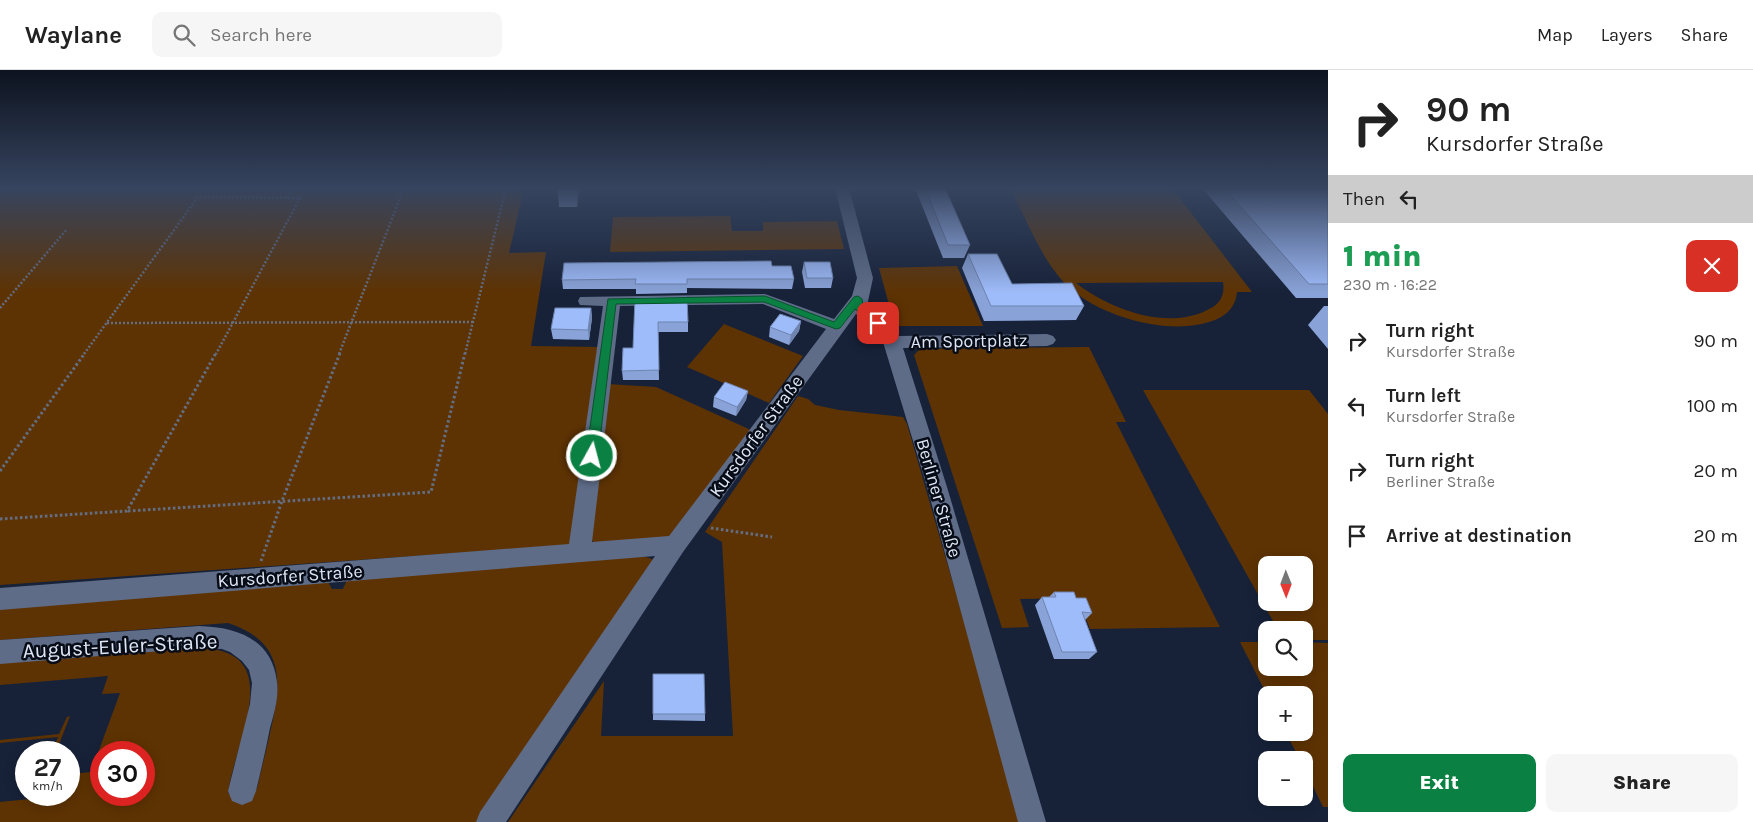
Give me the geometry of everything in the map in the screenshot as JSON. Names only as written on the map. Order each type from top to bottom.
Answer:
[{"type":"street","points":[[851,223],[865,278],[864,288],[858,299]]},
{"type":"street","points":[[586,301],[765,299],[836,326]]},
{"type":"street","name":"Kursdorfer Straße","points":[[490,822],[690,525],[836,326],[858,299]]},
{"type":"street","name":"Berliner Straße","points":[[858,299],[859,308],[887,331],[892,342],[937,487],[1032,822]]},
{"type":"street","points":[[579,554],[612,301]]},
{"type":"street","name":"Am Sportplatz","points":[[892,342],[1047,340]]},
{"type":"street","name":"Kursdorfer Straße","points":[[0,599],[676,545]]},
{"type":"street","name":"August-Euler-Straße","points":[[0,652],[199,637],[222,638],[238,644],[251,653],[260,665],[265,682],[263,704],[242,791]]},
{"type":"path","points":[[0,471],[179,223]]},
{"type":"path","points":[[127,511],[234,322],[287,223]]},
{"type":"path","points":[[255,579],[282,501],[390,223]]},
{"type":"path","points":[[0,520],[431,492],[497,223]]},
{"type":"path","points":[[0,308],[67,229]]},
{"type":"path","points":[[107,323],[473,322]]},
{"type":"path","points":[[690,525],[772,537]]},
{"type":"shaded area","points":[[0,223],[516,223],[509,253],[546,252],[531,346],[599,347],[571,545],[0,585]]},
{"type":"shaded area","points":[[612,223],[731,223],[732,231],[763,231],[763,223],[838,223],[844,249],[610,252]]},
{"type":"shaded area","points":[[1027,223],[1199,223],[1252,292],[1237,292],[1235,302],[1227,313],[1215,320],[1198,325],[1159,325],[1139,322],[1101,308],[1071,289],[1052,268]],"holes":[[[1223,282],[1223,294],[1214,306],[1195,315],[1178,318],[1159,318],[1141,315],[1106,302],[1076,283]]]},
{"type":"shaded area","points":[[957,266],[983,326],[897,326],[894,323],[879,268]]},
{"type":"shaded area","points":[[724,324],[803,356],[769,403],[687,367]]},
{"type":"shaded area","points":[[1089,347],[1126,422],[1116,422],[1220,627],[1090,629],[1078,598],[1020,599],[1029,627],[1002,628],[914,355],[920,349]]},
{"type":"shaded area","points":[[607,384],[656,387],[753,431],[678,535],[664,540],[595,543],[590,539]]},
{"type":"shaded area","points":[[1143,390],[1309,390],[1328,414],[1328,640],[1313,640],[1313,621],[1273,621],[1267,611],[1313,611],[1313,556],[1258,556],[1258,594]]},
{"type":"shaded area","points":[[798,396],[808,399],[815,405],[839,410],[903,417],[907,424],[1022,822],[508,822],[604,681],[601,736],[733,736],[722,542],[705,532]]},
{"type":"shaded area","points":[[638,555],[661,563],[480,822],[0,822],[0,802],[15,800],[15,806],[80,806],[80,773],[90,772],[90,806],[155,806],[155,741],[102,741],[120,693],[102,694],[108,676],[0,685],[0,663],[193,648],[223,651],[241,662],[249,679],[250,700],[228,793],[257,789],[274,715],[277,681],[275,666],[270,653],[261,641],[247,631],[228,623],[0,640],[0,605],[327,580],[332,589],[343,589],[349,575]]},
{"type":"shaded area","points":[[1240,642],[1258,642],[1258,676],[1313,676],[1313,642],[1328,643],[1328,807],[1323,807],[1313,786],[1313,751],[1295,751],[1290,741],[1313,741],[1313,686],[1262,686]]},
{"type":"shaded area","points":[[70,716],[60,741],[56,741],[58,737],[0,743],[0,740],[59,734],[67,717]]},
{"type":"building","points":[[939,223],[960,223],[970,245],[948,245]]},
{"type":"building","points":[[1255,223],[1328,223],[1328,284],[1309,284]]},
{"type":"building","points":[[968,254],[997,254],[1012,284],[1072,283],[1084,306],[991,306]]},
{"type":"building","points":[[771,261],[772,266],[791,266],[794,279],[687,279],[687,284],[635,284],[636,279],[562,280],[564,263]]},
{"type":"building","points":[[804,262],[830,262],[833,278],[807,278]]},
{"type":"building","points":[[687,297],[688,322],[658,322],[659,370],[622,371],[623,348],[633,348],[635,298]]},
{"type":"building","points":[[555,308],[591,308],[588,330],[551,329]]},
{"type":"building","points":[[780,314],[801,321],[791,335],[770,327]]},
{"type":"building","points":[[725,382],[748,391],[737,407],[714,397]]},
{"type":"building","points":[[1054,592],[1074,592],[1076,598],[1086,598],[1092,613],[1082,612],[1097,652],[1062,652],[1042,597],[1056,597]]},
{"type":"building","points":[[653,674],[704,674],[705,714],[653,714]]},
{"type":"route","points":[[592,456],[612,301],[765,299],[836,326],[858,299],[859,308],[878,323]]}]
